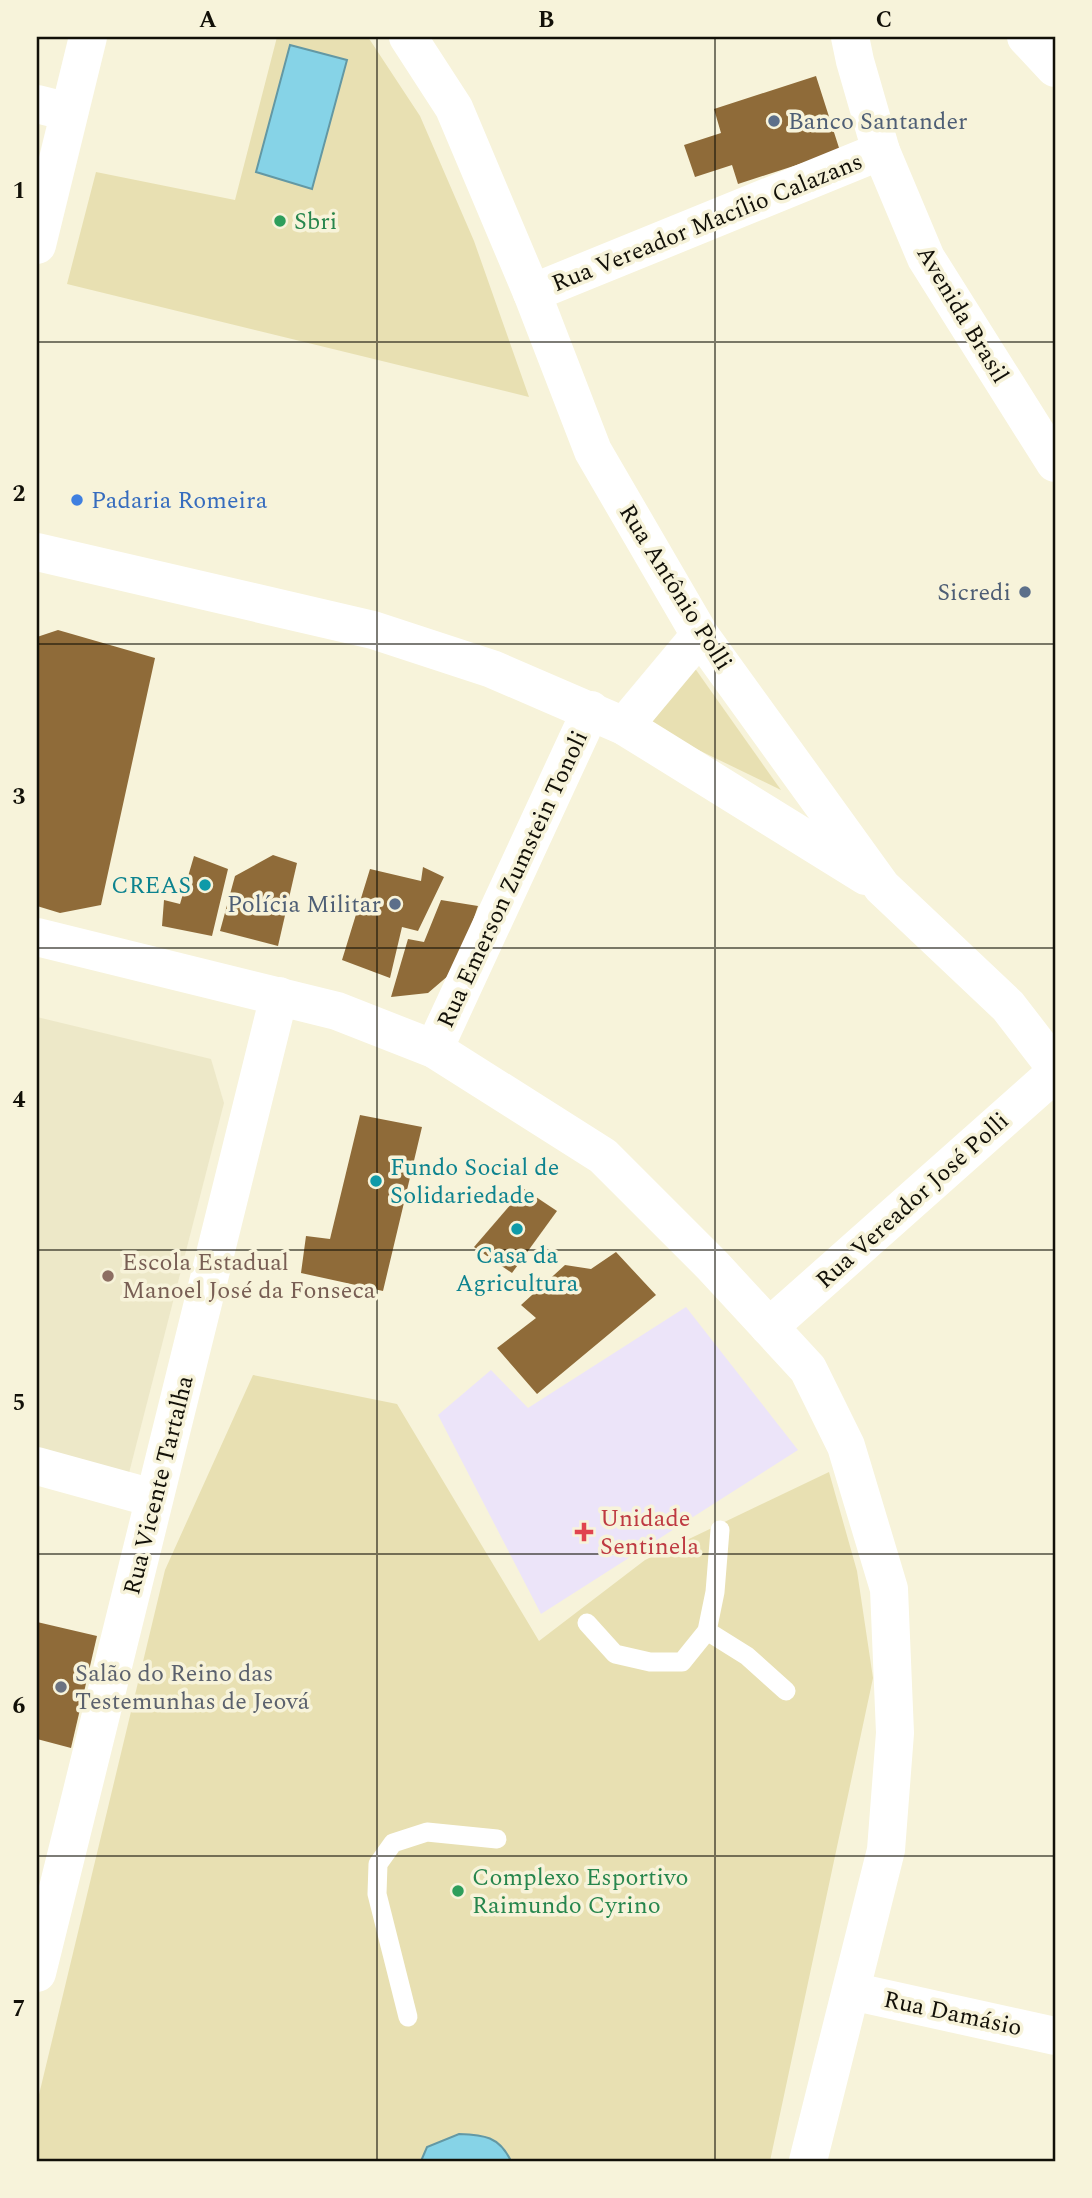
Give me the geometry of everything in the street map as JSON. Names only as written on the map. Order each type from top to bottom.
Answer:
[{"type":"street","points":[[37,244],[53,108],[88,37]]},
{"type":"street","name":"Rua Antônio Polli","points":[[408,37],[454,108],[532,293],[593,451],[700,635],[883,887],[1008,1006],[1055,1067]]},
{"type":"street","name":"Avenida Brasil","points":[[850,37],[881,151],[926,258],[1055,463]]},
{"type":"street","points":[[1026,37],[1055,68]]},
{"type":"street","name":"Rua Vereador Macílio Calazans","points":[[532,293],[881,151]]},
{"type":"street","points":[[37,552],[373,630],[492,668],[624,726],[883,887]]},
{"type":"street","points":[[624,726],[700,635]]},
{"type":"street","name":"Rua Emerson Zumstein Tonoli","points":[[434,1049],[590,710]]},
{"type":"street","points":[[37,937],[337,1011],[434,1049],[603,1156],[713,1266],[808,1369],[846,1446],[889,1589],[895,1732],[886,1850],[808,2161]]},
{"type":"street","name":"Rua Vicente Tartalha","points":[[37,1973],[279,996]]},
{"type":"street","name":"Rua Vereador José Polli","points":[[769,1327],[1055,1073]]},
{"type":"street","points":[[37,1466],[153,1498]]},
{"type":"street","name":"Rua Damásio","points":[[851,1991],[1055,2036]]},
{"type":"lane","points":[[587,1623],[615,1654],[650,1662],[682,1662],[707,1631],[715,1592],[720,1530]]},
{"type":"lane","points":[[707,1631],[747,1657],[786,1691]]},
{"type":"lane","points":[[408,2017],[377,1894],[378,1864],[393,1843],[426,1832],[498,1839]]},
{"type":"shaded area","name":"Sbri","points":[[277,37],[368,37],[420,116],[474,241],[529,397],[67,284],[96,172],[235,200]]},
{"type":"shaded area","points":[[694,667],[781,790],[649,726]]},
{"type":"shaded area","name":"Escola Estadual Manoel José da Fonseca","points":[[37,1017],[211,1059],[224,1103],[129,1473],[37,1448]]},
{"type":"shaded area","name":"Unidade Sentinela","points":[[686,1307],[798,1450],[541,1614],[438,1415],[491,1370],[528,1408]]},
{"type":"shaded area","name":"Complexo Esportivo Raimundo Cyrino","points":[[253,1375],[397,1404],[539,1641],[645,1560],[829,1472],[857,1571],[873,1678],[770,2161],[37,2161],[37,2103],[165,1570]]},
{"type":"water","points":[[290,45],[347,60],[312,189],[256,172]]},
{"type":"water","points":[[459,2134],[476,2135],[496,2142],[511,2161],[421,2161],[427,2147]]},
{"type":"building","name":"Banco Santander","points":[[816,76],[840,151],[738,184],[732,165],[695,177],[684,145],[721,133],[714,109]]},
{"type":"building","points":[[58,630],[155,658],[101,905],[60,913],[37,906],[37,637]]},
{"type":"building","points":[[273,855],[297,863],[278,946],[220,931],[235,876]]},
{"type":"building","name":"CREAS","points":[[194,856],[228,869],[212,936],[162,926],[164,900],[180,904]]},
{"type":"building","name":"Polícia Militar","points":[[423,867],[444,877],[418,931],[402,927],[390,978],[342,960],[370,869],[421,881]]},
{"type":"building","points":[[441,900],[478,906],[463,950],[449,975],[428,993],[391,997],[408,939],[424,942]]},
{"type":"building","name":"Fundo Social de Solidariedade","points":[[360,1115],[422,1127],[383,1291],[301,1273],[306,1236],[330,1239]]},
{"type":"building","name":"Casa da Agricultura","points":[[524,1189],[557,1211],[512,1273],[474,1247]]},
{"type":"building","points":[[616,1252],[656,1295],[537,1394],[497,1348],[536,1318],[521,1305],[565,1265],[591,1269]]},
{"type":"building","name":"Salão do Reino das Testemunhas de Jeová","points":[[37,1622],[97,1636],[71,1748],[37,1739]]},
{"type":"place","name":"Banco Santander","points":[[774,121]]},
{"type":"place","name":"Sbri","points":[[280,221]]},
{"type":"place","name":"Padaria Romeira","points":[[77,500]]},
{"type":"place","name":"Sicredi","points":[[1025,592]]},
{"type":"place","name":"CREAS","points":[[205,885]]},
{"type":"place","name":"Polícia Militar","points":[[395,904]]},
{"type":"place","name":"Fundo Social de Solidariedade","points":[[376,1181]]},
{"type":"place","name":"Casa da Agricultura","points":[[517,1229]]},
{"type":"place","name":"Escola Estadual Manoel José da Fonseca","points":[[108,1276]]},
{"type":"place","name":"Unidade Sentinela","points":[[584,1532]]},
{"type":"place","name":"Salão do Reino das Testemunhas de Jeová","points":[[61,1687]]},
{"type":"place","name":"Complexo Esportivo Raimundo Cyrino","points":[[458,1891]]}]
